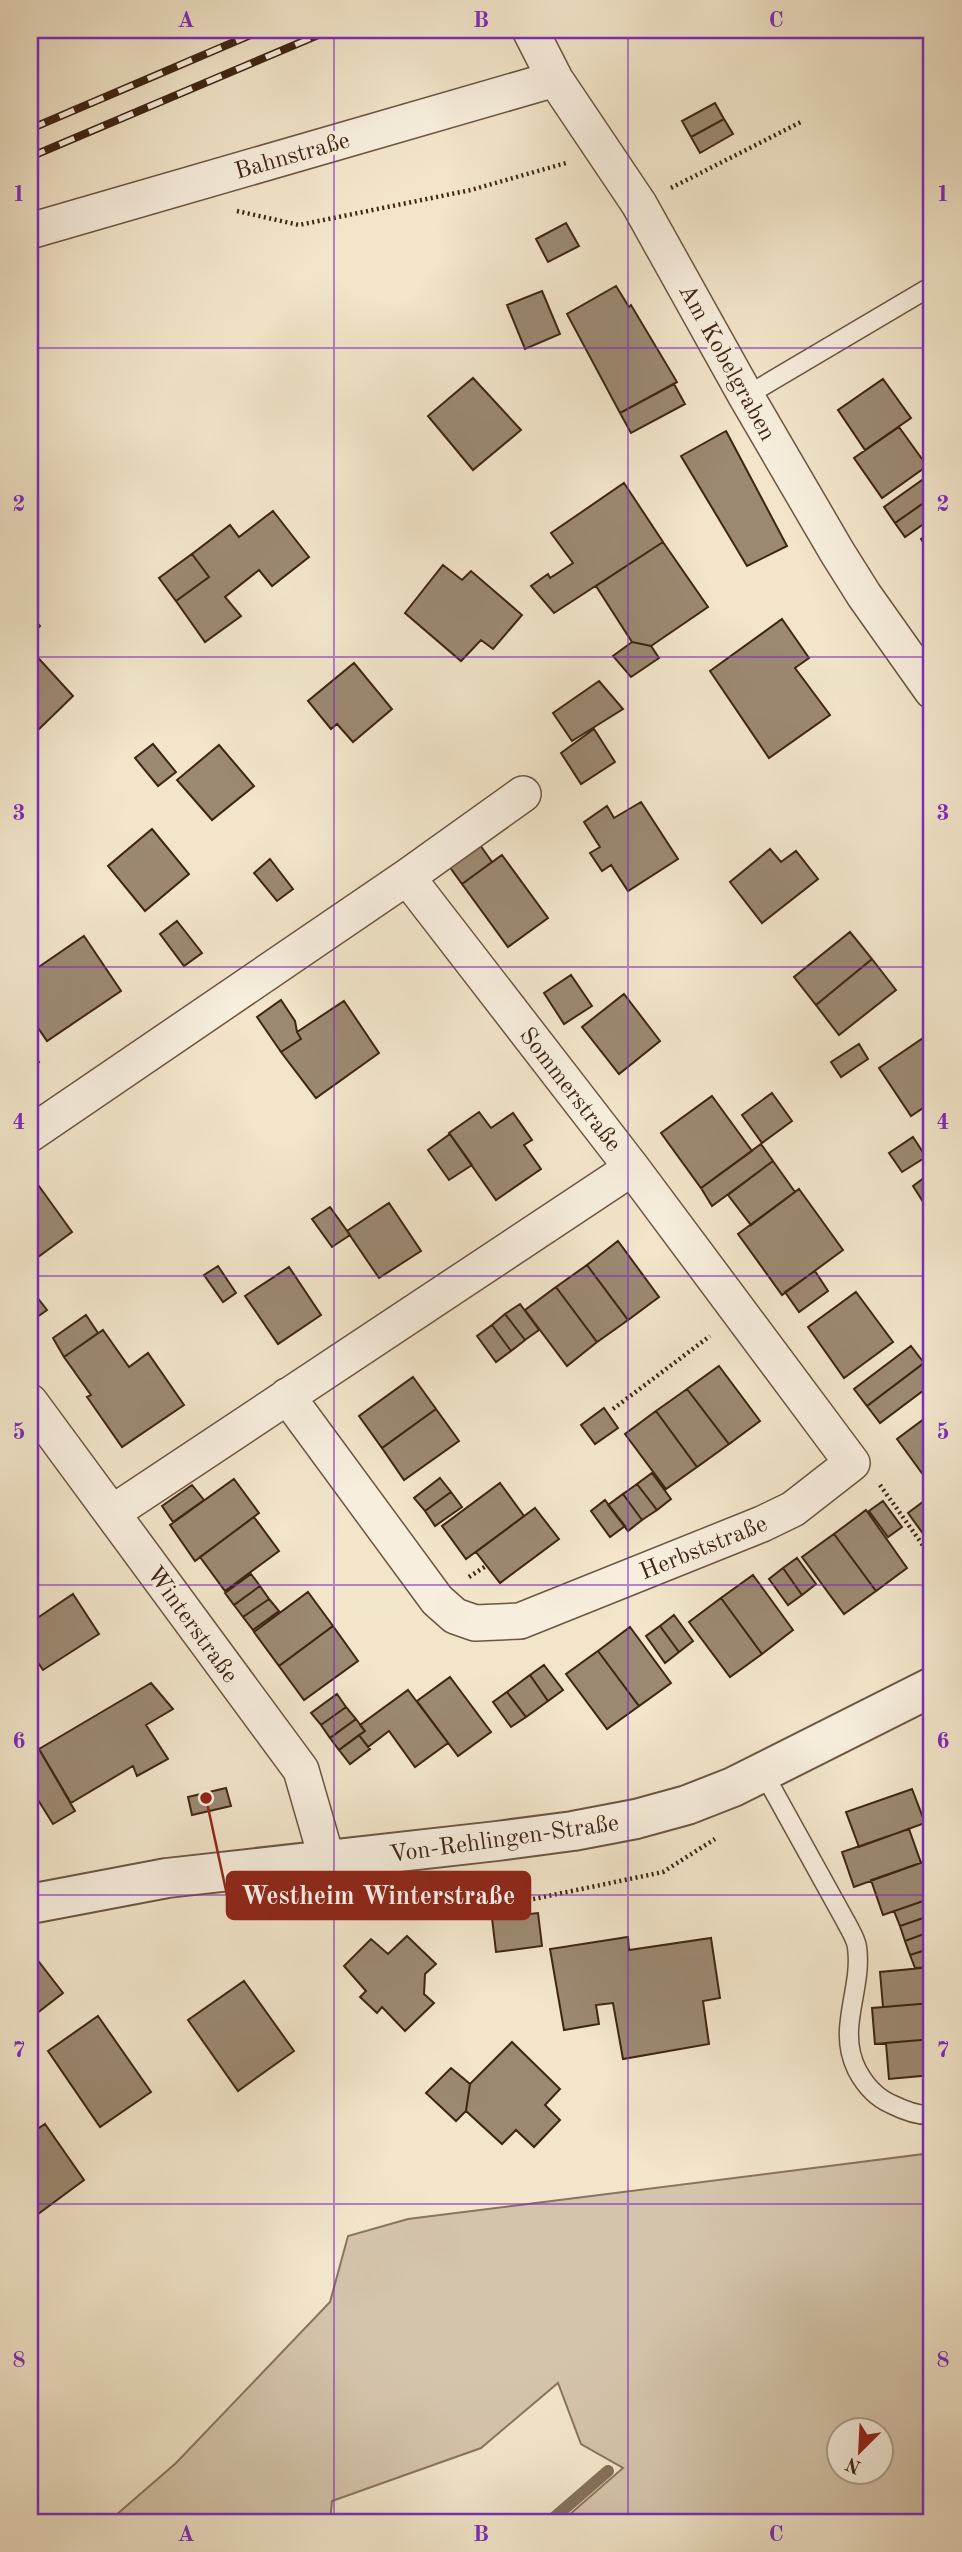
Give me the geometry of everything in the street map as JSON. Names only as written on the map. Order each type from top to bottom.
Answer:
[{"type":"street","name":"Am Kobelgraben","points":[[530,30],[555,79],[639,204],[746,396],[864,595],[932,691]]},
{"type":"street","name":"Bahnstraße","points":[[30,231],[555,79]]},
{"type":"street","points":[[30,1134],[407,877],[523,794]]},
{"type":"street","name":"Sommerstraße","points":[[111,1513],[632,1168],[407,877]]},
{"type":"street","points":[[632,1168],[852,1463]]},
{"type":"street","name":"Herbststraße","points":[[287,1396],[437,1600],[455,1616],[475,1623],[520,1622],[762,1524],[793,1508],[852,1463]]},
{"type":"street","name":"Winterstraße","points":[[30,1402],[301,1770],[327,1860]]},
{"type":"street","name":"Von-Rehlingen-Straße","points":[[30,1904],[167,1878],[560,1833],[636,1819],[687,1805],[763,1772],[932,1687]]},
{"type":"lane","points":[[746,396],[932,286]]},
{"type":"lane","points":[[763,1772],[857,1945],[848,2031],[850,2055],[864,2083],[882,2100],[903,2110],[932,2115]]},
{"type":"path","points":[[639,204],[801,122]]},
{"type":"path","points":[[236,210],[299,225],[312,223],[471,190],[604,152]]},
{"type":"path","points":[[612,1409],[741,1312]]},
{"type":"path","points":[[852,1463],[868,1468],[932,1558]]},
{"type":"shaded area","points":[[932,2153],[932,2522],[561,2522],[623,2468],[581,2444],[558,2383],[481,2448],[332,2501],[330,2522],[108,2522],[176,2463],[330,2302],[348,2236],[408,2219]]},
{"type":"building","points":[[715,103],[724,119],[691,137],[682,121]]},
{"type":"building","points":[[724,119],[733,134],[700,153],[691,137]]},
{"type":"building","points":[[566,223],[579,246],[548,262],[536,239]]},
{"type":"building","points":[[616,286],[629,307],[631,305],[677,382],[620,413],[567,314]]},
{"type":"building","points":[[542,291],[560,334],[525,349],[507,305]]},
{"type":"building","points":[[473,378],[521,430],[473,470],[428,416]]},
{"type":"building","points":[[883,379],[911,418],[865,450],[838,410]]},
{"type":"building","points":[[674,384],[685,404],[631,433],[620,413]]},
{"type":"building","points":[[899,427],[927,466],[882,498],[854,458]]},
{"type":"building","points":[[726,431],[787,546],[747,566],[681,456]]},
{"type":"building","points":[[932,473],[932,497],[895,523],[884,507]]},
{"type":"building","points":[[624,483],[663,542],[554,613],[531,586],[548,574],[550,578],[573,563],[551,533]]},
{"type":"building","points":[[928,500],[932,506],[932,518],[905,537],[895,523]]},
{"type":"building","points":[[273,511],[309,557],[272,586],[259,570],[225,597],[241,616],[205,642],[176,601],[209,577],[192,554],[230,525],[239,537]]},
{"type":"building","points":[[932,531],[932,556],[921,539]]},
{"type":"building","points":[[663,542],[708,607],[651,646],[632,642],[596,586]]},
{"type":"building","points":[[192,554],[209,577],[176,601],[159,578]]},
{"type":"building","points":[[443,565],[462,580],[471,571],[522,615],[493,649],[481,640],[461,661],[405,613]]},
{"type":"building","points":[[30,615],[40,626],[30,636]]},
{"type":"building","points":[[782,619],[809,658],[795,668],[830,715],[769,758],[710,671]]},
{"type":"building","points":[[632,642],[651,646],[659,658],[631,677],[613,656]]},
{"type":"building","points":[[30,649],[73,696],[36,732],[30,725]]},
{"type":"building","points":[[354,663],[392,709],[353,742],[337,724],[331,729],[308,701]]},
{"type":"building","points":[[599,681],[623,709],[572,741],[553,713]]},
{"type":"building","points":[[594,729],[615,762],[581,784],[561,753]]},
{"type":"building","points":[[153,744],[176,772],[158,786],[135,758]]},
{"type":"building","points":[[219,745],[254,786],[212,820],[177,780]]},
{"type":"building","points":[[641,802],[678,859],[628,891],[611,865],[602,871],[590,853],[600,847],[584,822],[607,806],[614,818]]},
{"type":"building","points":[[152,829],[189,874],[145,911],[108,866]]},
{"type":"building","points":[[480,845],[492,862],[462,884],[449,866]]},
{"type":"building","points":[[770,849],[781,862],[796,851],[818,879],[762,923],[730,882]]},
{"type":"building","points":[[502,855],[548,918],[508,947],[462,884]]},
{"type":"building","points":[[270,859],[293,889],[277,901],[254,873]]},
{"type":"building","points":[[177,921],[202,953],[184,966],[160,934]]},
{"type":"building","points":[[850,932],[872,959],[816,1005],[794,977]]},
{"type":"building","points":[[84,936],[121,991],[47,1041],[30,1016],[30,973]]},
{"type":"building","points":[[872,959],[896,990],[839,1035],[816,1005]]},
{"type":"building","points":[[571,975],[592,1006],[564,1024],[544,993]]},
{"type":"building","points":[[624,994],[660,1041],[619,1074],[582,1027]]},
{"type":"building","points":[[281,1000],[295,1021],[301,1039],[281,1052],[257,1017]]},
{"type":"building","points":[[344,1001],[379,1053],[316,1098],[281,1052],[301,1039],[297,1032]]},
{"type":"building","points":[[932,1032],[932,1102],[911,1116],[879,1068]]},
{"type":"building","points":[[859,1044],[868,1059],[841,1077],[831,1062]]},
{"type":"building","points":[[30,1050],[39,1062],[30,1069]]},
{"type":"building","points":[[772,1093],[792,1121],[762,1143],[742,1115]]},
{"type":"building","points":[[712,1096],[752,1151],[701,1188],[661,1133]]},
{"type":"building","points":[[479,1112],[491,1128],[513,1113],[532,1140],[524,1145],[541,1169],[496,1200],[449,1133]]},
{"type":"building","points":[[450,1134],[472,1165],[449,1180],[428,1150]]},
{"type":"building","points":[[913,1137],[926,1157],[902,1172],[889,1153]]},
{"type":"building","points":[[761,1144],[773,1161],[712,1206],[701,1188]]},
{"type":"building","points":[[773,1161],[795,1192],[751,1225],[728,1195]]},
{"type":"building","points":[[932,1172],[932,1216],[913,1186]]},
{"type":"building","points":[[36,1182],[72,1232],[30,1263],[30,1187]]},
{"type":"building","points":[[799,1189],[843,1250],[782,1295],[738,1234]]},
{"type":"building","points":[[389,1203],[421,1251],[379,1278],[347,1231]]},
{"type":"building","points":[[330,1207],[350,1235],[332,1247],[312,1219]]},
{"type":"building","points":[[618,1241],[659,1297],[628,1320],[587,1265]]},
{"type":"building","points":[[587,1265],[628,1320],[597,1342],[556,1287]]},
{"type":"building","points":[[218,1266],[236,1293],[223,1302],[204,1275]]},
{"type":"building","points":[[289,1267],[321,1315],[278,1344],[245,1296]]},
{"type":"building","points":[[815,1271],[828,1291],[799,1312],[785,1292]]},
{"type":"building","points":[[556,1287],[597,1342],[567,1366],[525,1310]]},
{"type":"building","points":[[33,1292],[47,1310],[30,1322],[30,1295]]},
{"type":"building","points":[[856,1292],[893,1342],[844,1378],[808,1327]]},
{"type":"building","points":[[520,1304],[539,1330],[525,1340],[505,1314]]},
{"type":"building","points":[[505,1314],[525,1340],[511,1351],[492,1325]]},
{"type":"building","points":[[86,1315],[98,1333],[64,1357],[53,1338]]},
{"type":"building","points":[[492,1325],[511,1351],[496,1362],[477,1336]]},
{"type":"building","points":[[103,1330],[129,1367],[148,1353],[184,1405],[122,1447],[87,1397],[91,1395],[64,1357]]},
{"type":"building","points":[[911,1346],[924,1363],[867,1406],[854,1389]]},
{"type":"building","points":[[924,1363],[932,1373],[932,1384],[880,1423],[867,1406]]},
{"type":"building","points":[[719,1366],[760,1421],[729,1444],[687,1389]]},
{"type":"building","points":[[413,1377],[436,1409],[382,1448],[359,1416]]},
{"type":"building","points":[[687,1389],[729,1444],[697,1467],[656,1411]]},
{"type":"building","points":[[604,1408],[618,1428],[595,1444],[581,1425]]},
{"type":"building","points":[[436,1409],[459,1441],[404,1480],[382,1448]]},
{"type":"building","points":[[656,1411],[697,1467],[666,1489],[625,1434]]},
{"type":"building","points":[[932,1413],[932,1487],[897,1439]]},
{"type":"building","points":[[652,1473],[671,1499],[657,1510],[637,1484]]},
{"type":"building","points":[[440,1478],[451,1492],[425,1511],[414,1498]]},
{"type":"building","points":[[234,1479],[259,1513],[195,1561],[170,1525]]},
{"type":"building","points":[[500,1483],[524,1516],[466,1559],[442,1526]]},
{"type":"building","points":[[637,1484],[657,1510],[642,1520],[623,1494]]},
{"type":"building","points":[[192,1485],[204,1500],[173,1522],[162,1506]]},
{"type":"building","points":[[451,1492],[462,1507],[435,1526],[425,1511]]},
{"type":"building","points":[[623,1494],[642,1520],[628,1531],[608,1505]]},
{"type":"building","points":[[932,1495],[931,1514],[932,1546],[908,1513]]},
{"type":"building","points":[[605,1500],[625,1526],[610,1537],[591,1511]]},
{"type":"building","points":[[883,1501],[902,1527],[888,1537],[869,1511]]},
{"type":"building","points":[[535,1508],[559,1539],[500,1583],[476,1552]]},
{"type":"building","points":[[866,1510],[907,1568],[876,1591],[834,1534]]},
{"type":"building","points":[[254,1517],[279,1551],[225,1591],[200,1557]]},
{"type":"building","points":[[834,1534],[876,1591],[844,1614],[802,1557]]},
{"type":"building","points":[[797,1558],[816,1584],[802,1595],[783,1568]]},
{"type":"building","points":[[783,1568],[802,1595],[788,1605],[769,1579]]},
{"type":"building","points":[[251,1574],[260,1586],[234,1605],[225,1593]]},
{"type":"building","points":[[753,1575],[793,1630],[762,1654],[721,1598]]},
{"type":"building","points":[[260,1586],[269,1599],[243,1617],[234,1605]]},
{"type":"building","points":[[308,1592],[333,1626],[279,1666],[254,1632]]},
{"type":"building","points":[[73,1594],[99,1634],[43,1670],[30,1651],[30,1623]]},
{"type":"building","points":[[721,1598],[762,1654],[730,1677],[689,1622]]},
{"type":"building","points":[[269,1599],[279,1611],[253,1630],[243,1617]]},
{"type":"building","points":[[674,1615],[693,1641],[679,1652],[660,1626]]},
{"type":"building","points":[[333,1626],[358,1661],[304,1700],[279,1666]]},
{"type":"building","points":[[660,1626],[679,1652],[665,1663],[646,1636]]},
{"type":"building","points":[[630,1627],[671,1683],[639,1706],[598,1651]]},
{"type":"building","points":[[598,1651],[639,1706],[607,1729],[566,1674]]},
{"type":"building","points":[[544,1665],[563,1690],[548,1701],[530,1675]]},
{"type":"building","points":[[530,1675],[548,1701],[526,1717],[507,1692]]},
{"type":"building","points":[[450,1677],[491,1732],[458,1756],[417,1701]]},
{"type":"building","points":[[151,1683],[173,1709],[146,1725],[168,1759],[137,1776],[133,1766],[71,1803],[39,1749]]},
{"type":"building","points":[[408,1690],[448,1743],[415,1767],[389,1731],[368,1747],[359,1735],[365,1731],[360,1725]]},
{"type":"building","points":[[507,1692],[526,1717],[511,1727],[493,1702]]},
{"type":"building","points":[[337,1694],[346,1707],[321,1725],[311,1713]]},
{"type":"building","points":[[346,1707],[356,1719],[330,1738],[321,1725]]},
{"type":"building","points":[[356,1719],[365,1731],[339,1750],[330,1738]]},
{"type":"building","points":[[359,1735],[370,1749],[350,1764],[339,1750]]},
{"type":"building","points":[[36,1744],[75,1811],[53,1824],[30,1787],[30,1748]]},
{"type":"building","points":[[226,1788],[231,1806],[192,1815],[188,1797]]},
{"type":"building","points":[[912,1789],[925,1823],[859,1847],[846,1812]]},
{"type":"building","points":[[909,1829],[921,1863],[854,1887],[842,1852]]},
{"type":"building","points":[[932,1859],[932,1898],[883,1915],[871,1880]]},
{"type":"building","points":[[929,1899],[932,1915],[900,1926],[894,1911]]},
{"type":"building","points":[[538,1913],[542,1946],[496,1952],[492,1918]]},
{"type":"building","points":[[932,1915],[932,1931],[905,1941],[900,1926]]},
{"type":"building","points":[[932,1931],[932,1948],[910,1955],[905,1941]]},
{"type":"building","points":[[407,1936],[436,1964],[425,1974],[424,1994],[434,2003],[405,2031],[382,2007],[377,2013],[360,1997],[366,1991],[344,1966],[371,1939],[388,1954]]},
{"type":"building","points":[[628,1937],[629,1950],[711,1938],[720,1998],[703,2001],[709,2044],[623,2059],[613,2003],[596,2005],[599,2024],[564,2030],[550,1949]]},
{"type":"building","points":[[932,1948],[932,1967],[915,1968],[910,1955]]},
{"type":"building","points":[[36,1958],[63,1993],[32,2017],[30,1962]]},
{"type":"building","points":[[932,1967],[932,2003],[883,2007],[880,1972]]},
{"type":"building","points":[[244,1981],[294,2051],[238,2091],[188,2020]]},
{"type":"building","points":[[932,2003],[932,2039],[875,2044],[872,2008]]},
{"type":"building","points":[[98,2016],[151,2092],[100,2127],[48,2051]]},
{"type":"building","points":[[932,2039],[932,2075],[889,2079],[886,2043]]},
{"type":"building","points":[[512,2042],[560,2089],[545,2105],[560,2120],[534,2147],[516,2130],[502,2144],[466,2111],[470,2084]]},
{"type":"building","points":[[451,2068],[470,2084],[466,2111],[456,2121],[426,2093]]},
{"type":"building","points":[[45,2124],[84,2180],[30,2220],[30,2134]]},
{"type":"waterway","points":[[549,2522],[608,2471]]},
{"type":"railway","points":[[30,129],[262,30]]},
{"type":"railway","points":[[30,157],[330,30]]},
{"type":"place","name":"Westheim Winterstraße","points":[[206,1798]]}]
